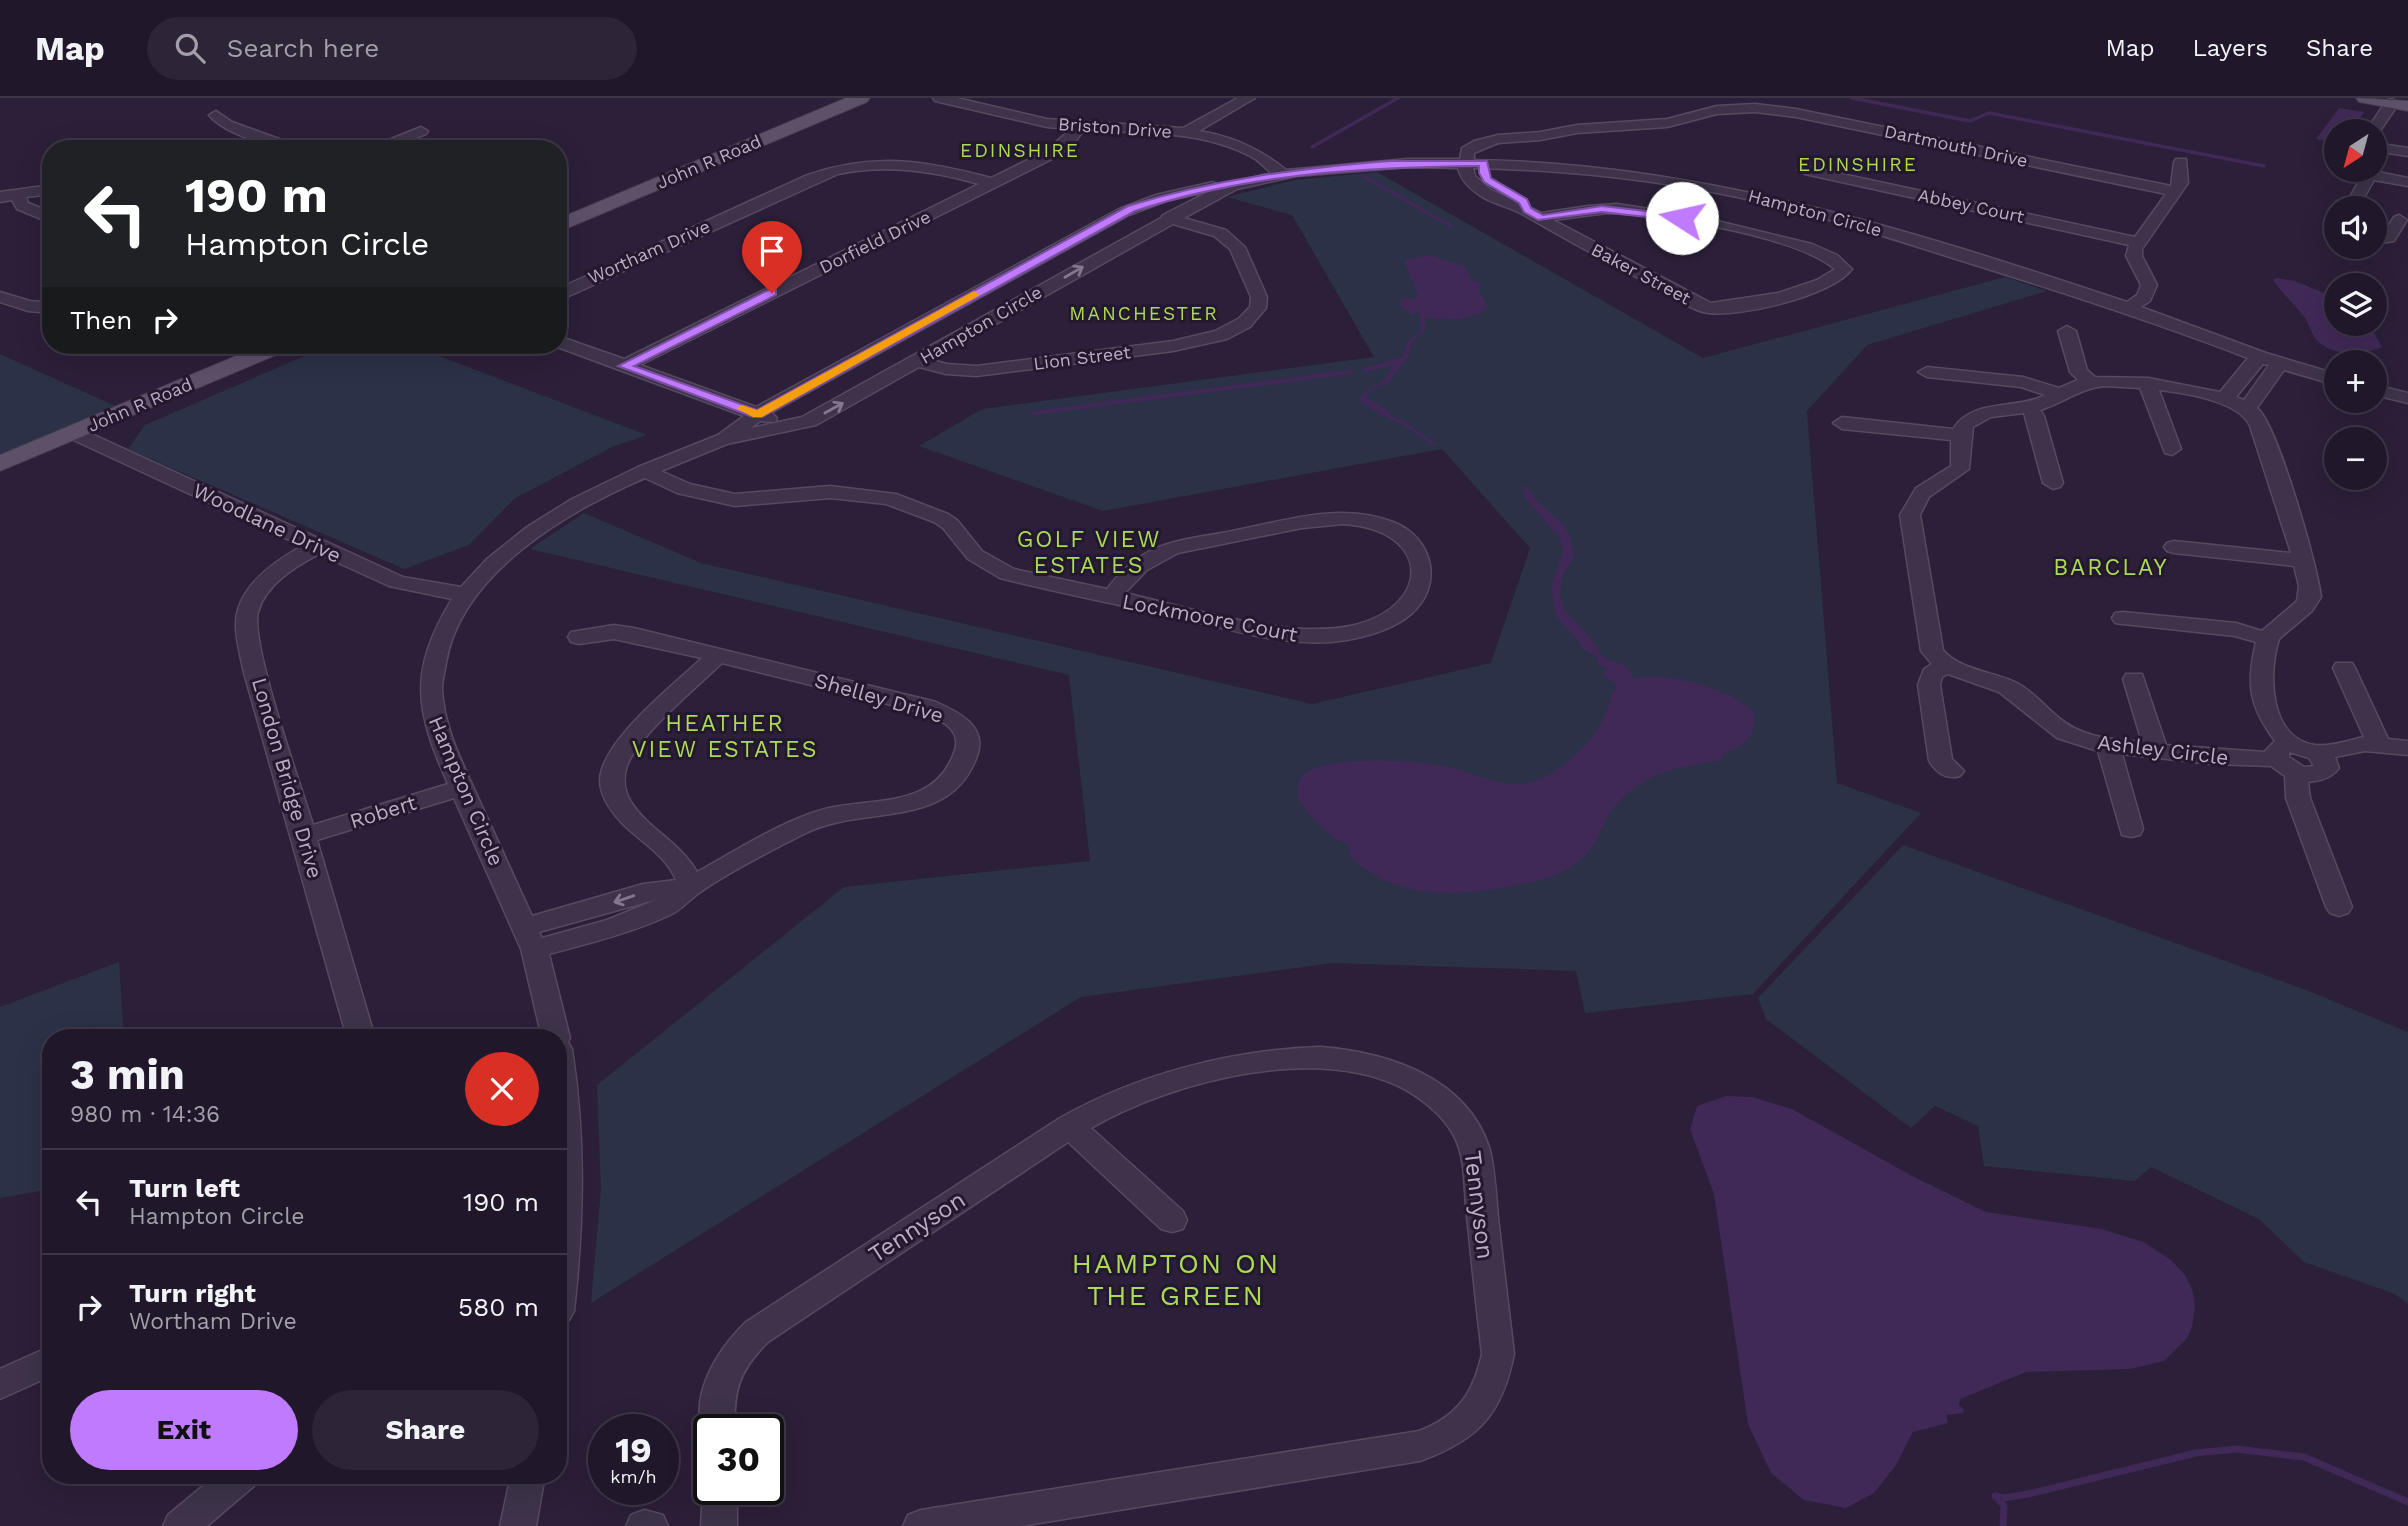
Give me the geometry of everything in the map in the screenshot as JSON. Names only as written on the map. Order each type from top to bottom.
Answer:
[{"type":"main road","name":"John R Road","points":[[567,221],[861,98]]},
{"type":"main road","points":[[2365,98],[2395,107]]},
{"type":"main road","name":"John R Road","points":[[0,464],[259,354]]},
{"type":"street","name":"Briston Drive","points":[[940,98],[1034,121],[1187,132],[1224,140],[1245,148],[1282,174]]},
{"type":"street","points":[[1187,132],[1248,98]]},
{"type":"street","name":"Dartmouth Drive","points":[[1479,144],[1577,129],[1667,123],[1734,105],[1796,113],[2175,191]]},
{"type":"street","points":[[2395,107],[2408,118]]},
{"type":"street","points":[[216,115],[228,125],[273,140]]},
{"type":"street","name":"Dorfield Drive","points":[[624,366],[1058,150],[1080,126]]},
{"type":"street","points":[[1623,127],[1635,140]]},
{"type":"street","points":[[398,140],[422,131]]},
{"type":"street","points":[[1464,138],[1479,144]]},
{"type":"street","points":[[1466,163],[1467,151],[1479,144]]},
{"type":"street","points":[[2387,148],[2408,152]]},
{"type":"street","points":[[2130,309],[2148,291],[2148,281],[2134,256],[2137,242],[2182,179],[2181,162]]},
{"type":"street","name":"Wortham Drive","points":[[567,292],[810,179],[857,165],[882,163],[928,166],[993,183]]},
{"type":"street","name":"Baker Street","points":[[1466,163],[1468,178],[1487,187],[1508,205],[1534,214],[1554,228],[1687,299],[1716,309],[1743,307],[1823,284],[1840,276],[1844,269],[1839,261],[1809,248],[1665,215],[1602,209],[1534,214]]},
{"type":"street","points":[[1484,163],[1487,187]]},
{"type":"street","name":"Hampton Circle","points":[[722,440],[758,414],[1131,208],[1184,191],[1232,185],[1282,174],[1373,165],[1484,163],[1625,174],[1768,199],[1861,223],[2130,309],[2280,364],[2324,377]]},
{"type":"street","name":"Abbey Court","points":[[1805,170],[2137,242]]},
{"type":"street","points":[[2387,175],[2408,182]]},
{"type":"street","name":"Hampton Circle","points":[[554,1029],[529,938],[436,727],[431,681],[443,632],[466,594],[491,565],[541,525],[599,492],[722,440],[794,426],[829,411],[1168,218],[1232,185]]},
{"type":"street","points":[[0,197],[42,190]]},
{"type":"street","points":[[17,194],[22,206],[42,214]]},
{"type":"street","points":[[1168,218],[1220,233],[1237,247],[1259,297],[1258,308],[1244,323],[1264,328]]},
{"type":"street","points":[[2387,238],[2398,220]]},
{"type":"street","points":[[0,298],[42,307]]},
{"type":"street","name":"Lion Street","points":[[918,361],[946,369],[976,371],[1189,343],[1221,335],[1244,323]]},
{"type":"street","points":[[2067,331],[2079,373],[2091,382]]},
{"type":"street","points":[[567,344],[794,426]]},
{"type":"street","points":[[2224,398],[2236,389],[2251,364],[2260,357]]},
{"type":"street","points":[[2245,408],[2260,396],[2280,364]]},
{"type":"street","points":[[1927,372],[2023,382],[2063,395]]},
{"type":"street","points":[[2245,375],[2268,380]]},
{"type":"street","points":[[1952,772],[1941,761],[1929,685],[1932,674],[1947,665],[1932,651],[1910,515],[1915,500],[1922,492],[1959,468],[1962,463],[1960,435],[1965,423],[1980,415],[2044,404],[2076,386],[2107,381],[2195,390],[2224,398],[2245,408],[2257,419],[2311,590],[2310,598],[2268,639],[2262,673],[2262,700],[2283,752],[2298,772],[2316,774],[2327,768],[2324,758],[2317,753]]},
{"type":"street","points":[[2148,384],[2172,449]]},
{"type":"street","points":[[2387,393],[2408,398]]},
{"type":"street","points":[[2029,407],[2035,416],[2053,483]]},
{"type":"street","points":[[1842,423],[1960,435]]},
{"type":"street","name":"Woodlane Drive","points":[[74,433],[396,582],[430,590],[466,594]]},
{"type":"street","name":"Lockmoore Court","points":[[645,471],[684,489],[735,500],[774,499],[830,492],[889,498],[941,518],[950,524],[975,555],[994,568],[1023,578],[1111,598],[1286,635],[1336,636],[1361,630],[1393,617],[1405,609],[1420,578],[1419,556],[1412,543],[1386,518],[1317,520],[1154,556],[1135,568],[1111,598]]},
{"type":"street","name":"London Bridge Drive","points":[[318,546],[287,565],[260,589],[249,607],[245,623],[358,1029]]},
{"type":"street","points":[[2175,547],[2304,561]]},
{"type":"street","points":[[2123,618],[2236,630],[2268,639]]},
{"type":"street","name":"Shelley Drive","points":[[529,938],[640,918],[664,908],[691,886],[798,827],[823,817],[895,807],[926,797],[940,790],[960,771],[970,743],[963,728],[953,718],[928,707],[624,633],[579,637]]},
{"type":"street","points":[[691,886],[686,871],[677,858],[626,814],[617,802],[612,789],[613,767],[626,745],[718,655]]},
{"type":"street","name":"Ashley Circle","points":[[1947,665],[2014,690],[2063,732],[2108,746],[2245,760],[2283,752],[2317,753],[2379,744],[2408,748]]},
{"type":"street","points":[[2344,668],[2379,744]]},
{"type":"street","points":[[2134,679],[2156,751]]},
{"type":"street","points":[[2108,746],[2130,829]]},
{"type":"street","points":[[2298,772],[2298,798],[2339,907]]},
{"type":"street","name":"Robert","points":[[303,836],[462,788]]},
{"type":"street","name":"Tennyson","points":[[717,1414],[716,1397],[722,1380],[737,1351],[757,1332],[1070,1126],[1100,1108],[1146,1089],[1253,1062],[1337,1057],[1384,1067],[1423,1086],[1457,1117],[1472,1140],[1475,1151],[1498,1354],[1491,1386],[1480,1407],[1468,1420],[1437,1441],[1420,1446],[921,1526]]},
{"type":"street","points":[[567,1126],[567,1233]]},
{"type":"street","points":[[1070,1126],[1172,1220]]},
{"type":"street","points":[[0,1385],[42,1364]]},
{"type":"street","points":[[181,1526],[231,1484]]},
{"type":"street","points":[[518,1526],[526,1484]]},
{"type":"street","points":[[719,1526],[720,1505]]},
{"type":"street","points":[[644,1526],[650,1526]]},
{"type":"shaded area","points":[[2339,108],[2364,112],[2360,119],[2331,119]]},
{"type":"shaded area","points":[[2324,128],[2324,141],[2316,139]]},
{"type":"shaded area","points":[[1377,172],[1703,358],[2005,277],[2047,291],[1867,345],[1807,411],[1837,783],[1921,813],[1753,994],[1585,1013],[1576,971],[1333,963],[1081,997],[591,1303],[601,1189],[597,1085],[844,887],[1090,861],[1069,675],[530,549],[584,513],[701,563],[1312,704],[1491,663],[1530,548],[1442,449],[1103,511],[919,446],[982,409],[1374,357],[1292,215],[1227,197],[1295,180]]},
{"type":"shaded area","points":[[1430,255],[1464,266],[1472,280],[1483,284],[1478,288],[1488,307],[1466,318],[1441,317],[1443,320],[1425,317],[1425,331],[1411,343],[1409,356],[1389,382],[1374,388],[1364,398],[1367,404],[1407,423],[1437,445],[1435,446],[1368,407],[1359,399],[1365,391],[1385,380],[1391,368],[1403,356],[1408,340],[1421,331],[1419,312],[1413,316],[1399,305],[1402,298],[1414,299],[1418,296],[1404,260]]},
{"type":"shaded area","points":[[2276,278],[2295,281],[2324,293],[2324,336],[2376,336],[2382,347],[2372,350],[2329,349],[2315,338],[2305,318],[2273,280]]},
{"type":"shaded area","points":[[0,354],[102,400],[116,406],[0,456]]},
{"type":"shaded area","points":[[309,354],[434,354],[647,435],[612,447],[514,499],[469,545],[404,569],[128,449],[145,425]]},
{"type":"shaded area","points":[[1524,489],[1563,524],[1570,535],[1574,556],[1562,577],[1562,613],[1606,659],[1622,664],[1631,672],[1632,678],[1646,676],[1679,679],[1731,696],[1755,714],[1753,728],[1744,743],[1726,751],[1721,760],[1666,771],[1632,790],[1609,814],[1586,855],[1551,877],[1459,893],[1402,887],[1384,880],[1360,865],[1352,857],[1348,846],[1330,835],[1312,817],[1301,803],[1297,792],[1304,774],[1333,764],[1376,760],[1438,765],[1506,783],[1525,783],[1554,772],[1581,749],[1602,721],[1612,691],[1617,688],[1615,683],[1602,675],[1608,669],[1599,665],[1597,657],[1583,649],[1556,617],[1551,586],[1563,551],[1560,538],[1525,498]]},
{"type":"shaded area","points":[[1903,845],[2306,990],[2408,1032],[2408,1304],[2395,1294],[2304,1262],[2259,1219],[2151,1167],[2135,1181],[1984,1166],[1978,1126],[1935,1106],[1911,1128],[1766,1019],[1758,998]]},
{"type":"shaded area","points":[[119,962],[123,1029],[42,1029],[42,1191],[0,1198],[0,1007]]},
{"type":"shaded area","points":[[1726,1096],[1752,1097],[1792,1109],[1914,1177],[1986,1212],[2102,1229],[2143,1242],[2171,1260],[2185,1275],[2193,1292],[2195,1307],[2187,1338],[2164,1361],[2130,1369],[2026,1372],[1960,1399],[1959,1405],[1964,1410],[1963,1413],[1946,1415],[1948,1423],[1913,1432],[1896,1465],[1874,1493],[1846,1508],[1804,1500],[1771,1473],[1748,1424],[1714,1194],[1690,1129],[1697,1106]]},
{"type":"waterway","points":[[1312,147],[1398,98]]},
{"type":"waterway","points":[[1852,98],[1970,121],[1989,113],[2264,166]]},
{"type":"waterway","points":[[1363,176],[1451,226]]},
{"type":"waterway","points":[[1365,370],[1401,360]]},
{"type":"waterway","points":[[1034,413],[1351,372]]},
{"type":"waterway","points":[[1365,399],[1388,414]]},
{"type":"waterway","points":[[1526,488],[1533,499]]},
{"type":"waterway","points":[[1560,601],[1562,611],[1592,643]]},
{"type":"waterway","points":[[1590,642],[1596,648]]},
{"type":"waterway","points":[[1995,1496],[2004,1498],[2028,1494],[2196,1453],[2236,1449],[2304,1457],[2408,1502]]},
{"type":"waterway","points":[[1997,1497],[2004,1506],[2003,1526]]},
{"type":"slow traffic","points":[[742,408],[758,414],[974,294]]},
{"type":"district","name":"EDINSHIRE","points":[[1020,150]]},
{"type":"district","name":"EDINSHIRE","points":[[1858,164]]},
{"type":"district","name":"MANCHESTER","points":[[1144,313]]},
{"type":"district","name":"GOLF VIEW ESTATES","points":[[1089,552]]},
{"type":"district","name":"BARCLAY","points":[[2111,567]]},
{"type":"district","name":"HEATHER VIEW ESTATES","points":[[725,736]]},
{"type":"district","name":"HAMPTON ON THE GREEN","points":[[1176,1279]]},
{"type":"route","points":[[772,293],[624,366],[758,414],[1131,208],[1184,191],[1232,185],[1296,172],[1390,164],[1484,163],[1483,173],[1487,180],[1523,201],[1527,210],[1542,218],[1615,209],[1682,218]]}]
